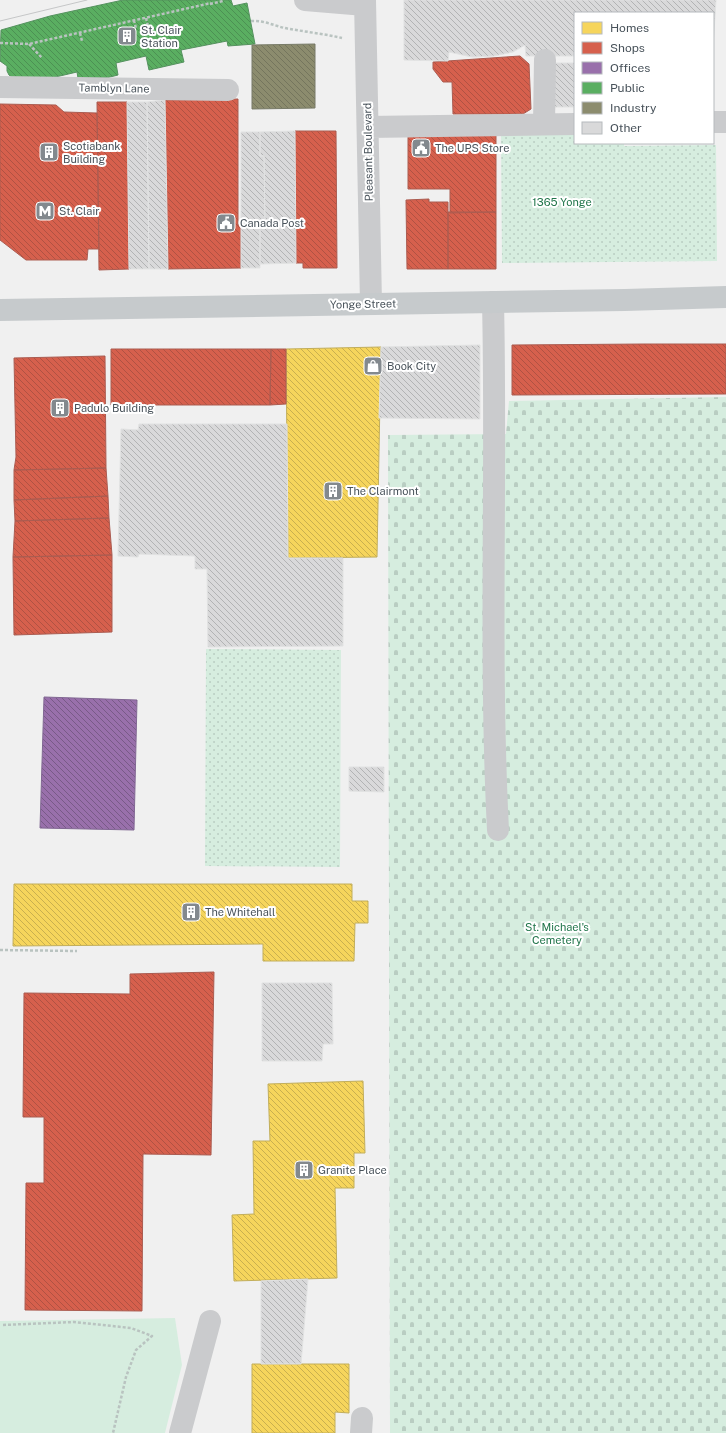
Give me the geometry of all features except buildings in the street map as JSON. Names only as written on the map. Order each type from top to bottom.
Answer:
[{"type":"main road","name":"Yonge Street","points":[[0,310],[726,297]]},
{"type":"street","points":[[305,0],[365,2]]},
{"type":"street","name":"Pleasant Boulevard","points":[[365,2],[371,304]]},
{"type":"street","points":[[544,124],[545,60]]},
{"type":"street","name":"Tamblyn Lane","points":[[0,87],[228,90]]},
{"type":"street","points":[[714,122],[726,122]]},
{"type":"street","points":[[368,126],[574,124]]},
{"type":"street","points":[[493,302],[495,434],[493,737],[498,830]]},
{"type":"street","points":[[180,1433],[210,1321]]},
{"type":"path","points":[[87,33],[223,1]]},
{"type":"path","points":[[0,43],[29,44],[211,3]]},
{"type":"path","points":[[146,18],[148,26]]},
{"type":"path","points":[[134,20],[136,29]]},
{"type":"path","points":[[251,21],[260,20],[288,29],[318,32],[345,38]]},
{"type":"path","points":[[80,33],[82,41]]},
{"type":"path","points":[[29,44],[42,58]]},
{"type":"path","points":[[0,950],[77,951]]},
{"type":"path","points":[[3,1325],[74,1322],[131,1328],[152,1336],[136,1350],[126,1377],[113,1433]]},
{"type":"green space","name":"1365 Yonge","points":[[574,133],[574,144],[624,144],[624,146],[716,145],[717,261],[502,263],[501,134]]},
{"type":"green space","name":"St. Michael's Cemetery","points":[[726,397],[726,1433],[390,1433],[388,435],[506,434],[509,401]]},
{"type":"green space","points":[[206,649],[341,650],[340,867],[205,866]]},
{"type":"green space","points":[[175,1318],[182,1365],[165,1433],[0,1433],[0,1321]]},
{"type":"tram line","points":[[0,21],[87,0]]},
{"type":"place","name":"St. Clair Station","points":[[127,36]]},
{"type":"place","name":"The UPS Store","points":[[421,148]]},
{"type":"place","name":"Scotiabank Building","points":[[49,152]]},
{"type":"place","name":"St. Clair","points":[[45,211]]},
{"type":"place","name":"Canada Post","points":[[226,223]]},
{"type":"place","name":"Book City","points":[[373,366]]},
{"type":"place","name":"Padulo Building","points":[[60,408]]},
{"type":"place","name":"The Clairmont","points":[[333,491]]},
{"type":"place","name":"The Whitehall","points":[[191,912]]},
{"type":"place","name":"Granite Place","points":[[304,1170]]}]
